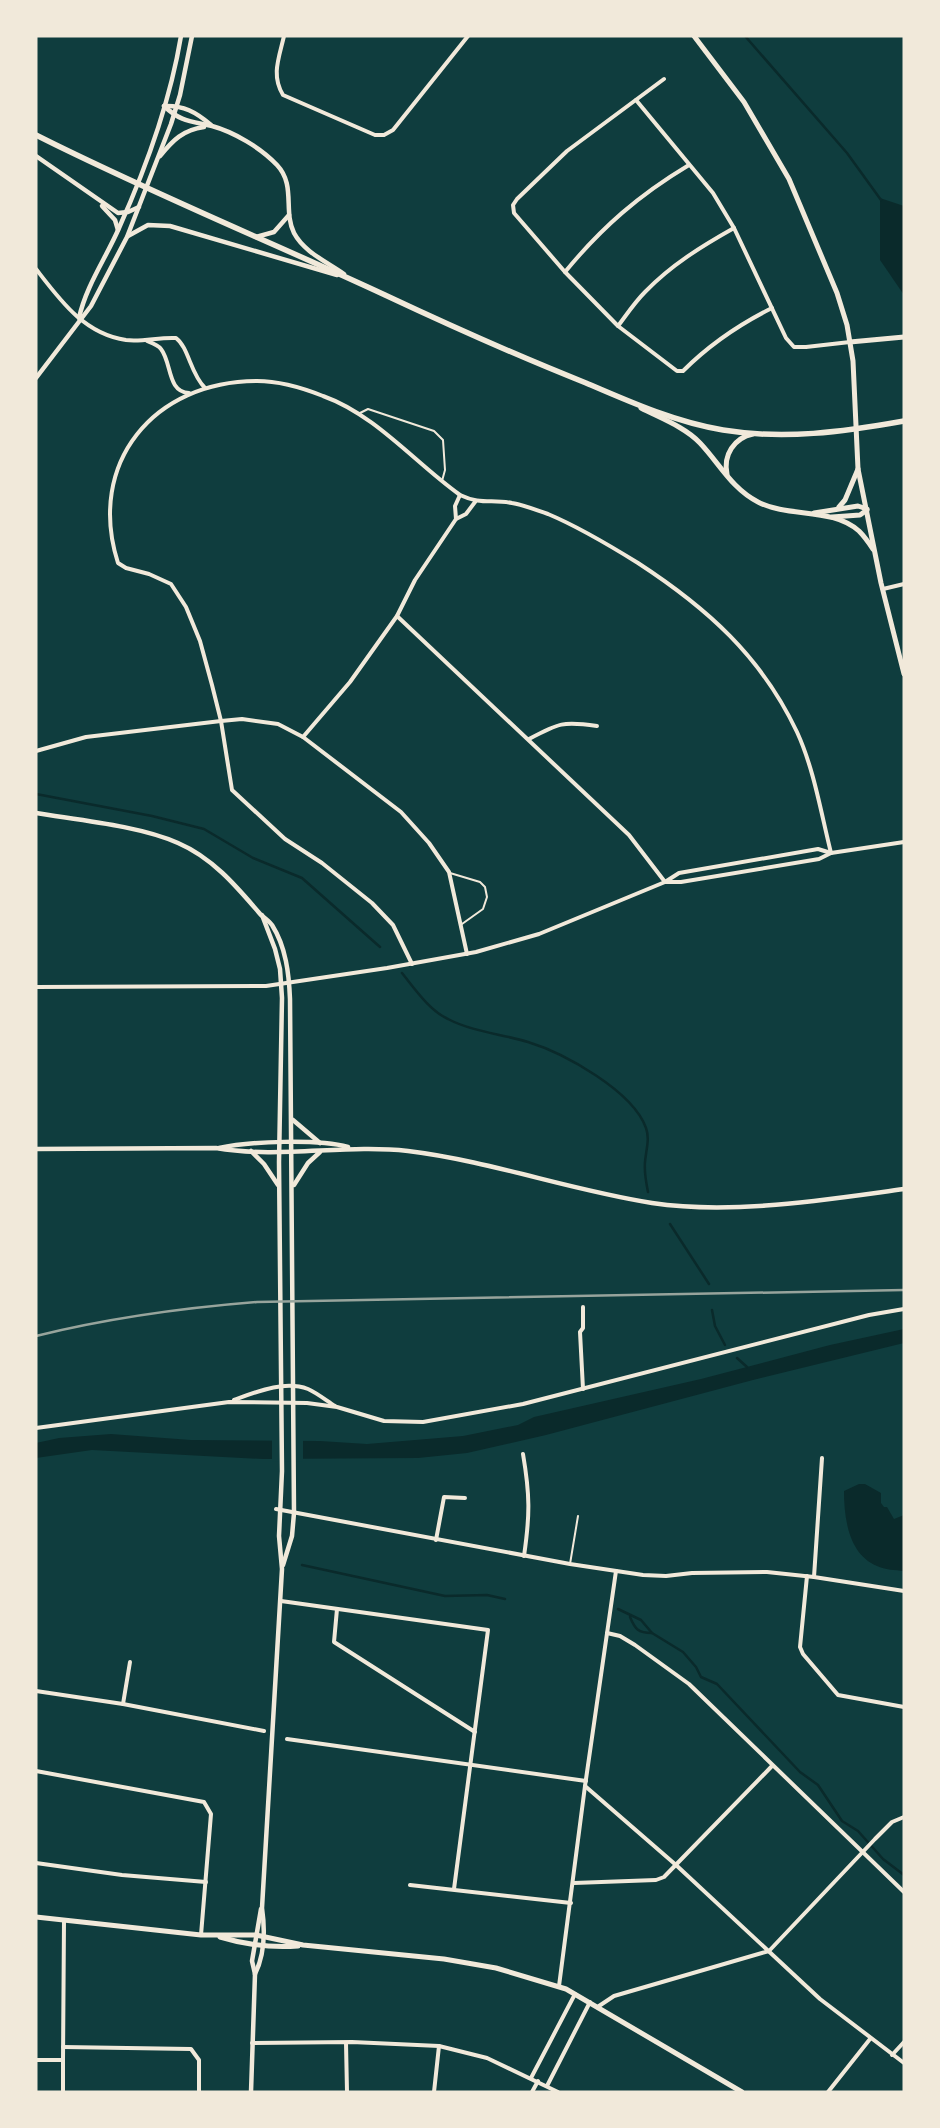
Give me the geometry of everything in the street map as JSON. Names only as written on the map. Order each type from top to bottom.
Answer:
[{"type":"main road","points":[[694,36],[744,102],[789,179],[837,293],[850,342],[858,469],[883,589],[904,674]]},
{"type":"main road","points":[[36,135],[168,199],[353,280],[493,345],[687,422],[721,430],[755,434],[822,434],[904,421]]},
{"type":"main road","points":[[850,342],[904,337]]},
{"type":"main road","points":[[618,396],[692,436],[727,477],[745,494],[759,503],[775,508],[827,516],[860,515],[867,510]]},
{"type":"main road","points":[[727,477],[726,465],[731,449],[739,440],[755,434]]},
{"type":"main road","points":[[839,508],[845,500],[858,469]]},
{"type":"main road","points":[[812,514],[858,506],[867,510]]},
{"type":"main road","points":[[827,516],[851,525],[860,532],[875,552]]},
{"type":"main road","points":[[36,1917],[64,1922],[201,1935],[256,1935],[303,1945],[444,1959],[496,1968],[559,1986],[599,2006],[742,2092]]},
{"type":"main road","points":[[217,1936],[276,1948],[303,1945]]},
{"type":"street","points":[[79,320],[83,301],[126,213],[164,106],[180,36]]},
{"type":"street","points":[[36,378],[91,306],[127,237],[174,115],[192,36]]},
{"type":"street","points":[[284,36],[275,73],[277,84],[284,95],[375,135],[384,135],[393,130],[468,36]]},
{"type":"street","points":[[664,79],[567,151],[517,198],[513,205],[514,213],[565,272],[618,326],[677,371],[683,371],[706,348],[739,324],[772,308]]},
{"type":"street","points":[[636,100],[713,193],[734,228],[786,338],[794,346],[806,347],[850,342]]},
{"type":"street","points":[[164,106],[177,105],[198,114],[212,126],[239,138],[261,151],[277,166],[289,187],[289,215],[294,232],[302,244],[353,280]]},
{"type":"street","points":[[164,106],[174,115],[194,124],[212,126]]},
{"type":"street","points":[[158,159],[173,140],[184,132],[212,126]]},
{"type":"street","points":[[36,156],[92,197],[118,213],[126,213],[139,207]]},
{"type":"street","points":[[565,272],[593,238],[627,207],[654,186],[689,164]]},
{"type":"street","points":[[92,197],[115,220],[118,230]]},
{"type":"street","points":[[256,237],[274,232],[289,215]]},
{"type":"street","points":[[127,237],[133,231],[148,225],[170,226],[353,280]]},
{"type":"street","points":[[618,326],[644,292],[673,267],[703,245],[734,228]]},
{"type":"street","points":[[36,269],[79,320],[103,333],[124,340],[147,341],[176,338],[182,343],[194,375],[205,388]]},
{"type":"street","points":[[147,341],[161,348],[177,388],[182,393],[191,393]]},
{"type":"street","points":[[412,964],[393,924],[372,903],[322,863],[285,839],[232,790],[221,720],[200,641],[186,607],[171,584],[149,574],[126,568],[118,563],[109,526],[114,480],[118,464],[142,426],[191,393],[205,388],[258,381],[281,384],[325,396],[381,430],[460,495],[475,502],[512,503],[554,517],[614,548],[674,587],[730,634],[759,668],[780,700],[796,731],[814,784],[831,852]]},
{"type":"street","points":[[456,520],[455,506],[460,495]]},
{"type":"street","points":[[303,737],[350,682],[397,616],[415,580],[456,520],[466,514],[475,502]]},
{"type":"street","points":[[883,589],[904,584]]},
{"type":"street","points":[[397,616],[529,739],[541,754],[629,835],[665,882]]},
{"type":"street","points":[[36,751],[86,737],[221,720],[242,719],[278,724],[303,737],[401,812],[429,843],[449,872],[467,954]]},
{"type":"street","points":[[529,739],[551,727],[569,722],[597,726]]},
{"type":"street","points":[[36,812],[151,834],[178,842],[203,857],[238,886],[272,925],[283,949],[290,982],[293,1120],[294,1513],[292,1536],[282,1569]]},
{"type":"street","points":[[665,882],[681,882],[819,859],[831,852],[903,841]]},
{"type":"street","points":[[36,987],[198,988],[281,984],[401,966],[467,954],[539,934],[665,882],[679,873],[818,849],[831,852]]},
{"type":"street","points":[[255,1974],[261,1962],[263,1936],[262,1908],[282,1569],[278,1510],[282,1470],[279,1186],[282,1056],[281,984],[275,949],[262,915]]},
{"type":"street","points":[[293,1120],[320,1143]]},
{"type":"street","points":[[216,1148],[231,1145],[280,1143],[336,1144],[351,1148]]},
{"type":"street","points":[[36,1149],[216,1148],[293,1152],[320,1152],[351,1148],[393,1150],[453,1158],[653,1203],[710,1206],[792,1202],[904,1189]]},
{"type":"street","points":[[251,1151],[264,1164],[279,1186]]},
{"type":"street","points":[[293,1186],[308,1163],[320,1152]]},
{"type":"street","points":[[583,1389],[580,1332],[583,1328],[584,1307]]},
{"type":"street","points":[[36,1428],[229,1402],[294,1402],[337,1407],[384,1421],[423,1422],[523,1404],[869,1315],[904,1309]]},
{"type":"street","points":[[229,1402],[268,1389],[294,1386],[308,1389],[337,1407]]},
{"type":"street","points":[[523,1454],[529,1486],[530,1515],[524,1556]]},
{"type":"street","points":[[814,1577],[822,1458]]},
{"type":"street","points":[[436,1540],[444,1497],[465,1498]]},
{"type":"street","points":[[278,1510],[524,1556],[616,1571],[666,1576],[692,1573],[767,1572],[807,1576],[904,1591]]},
{"type":"street","points":[[559,1986],[574,1883],[585,1783],[616,1571]]},
{"type":"street","points":[[807,1576],[799,1640],[803,1654],[838,1696],[904,1707]]},
{"type":"street","points":[[281,1602],[488,1630],[454,1889]]},
{"type":"street","points":[[337,1609],[334,1642],[475,1732]]},
{"type":"street","points":[[607,1633],[620,1636],[635,1645],[689,1684],[904,1892]]},
{"type":"street","points":[[123,1704],[130,1662]]},
{"type":"street","points":[[36,1691],[123,1704],[264,1731]]},
{"type":"street","points":[[287,1739],[471,1764],[585,1783],[820,1999],[904,2064]]},
{"type":"street","points":[[574,1883],[656,1880],[664,1877],[772,1766]]},
{"type":"street","points":[[36,1772],[204,1802],[211,1814],[201,1935]]},
{"type":"street","points":[[599,2006],[614,1996],[769,1951],[892,1822],[904,1817]]},
{"type":"street","points":[[36,1863],[122,1875],[206,1882]]},
{"type":"street","points":[[410,1885],[571,1902]]},
{"type":"street","points":[[250,2092],[255,1974],[252,1961],[262,1908]]},
{"type":"street","points":[[63,2092],[64,1922]]},
{"type":"street","points":[[531,2078],[575,1994]]},
{"type":"street","points":[[547,2086],[590,2002]]},
{"type":"street","points":[[828,2092],[870,2039]]},
{"type":"street","points":[[252,2043],[346,2042],[439,2046],[471,2052],[538,2081],[558,2092]]},
{"type":"street","points":[[346,2042],[347,2092]]},
{"type":"street","points":[[892,2055],[904,2042]]},
{"type":"street","points":[[434,2092],[439,2046]]},
{"type":"street","points":[[63,2047],[192,2049],[199,2060],[199,2092]]},
{"type":"street","points":[[36,2060],[63,2060]]},
{"type":"street","points":[[532,2092],[538,2081]]},
{"type":"lane","points":[[357,414],[368,409],[434,431],[443,440],[445,470],[442,481]]},
{"type":"lane","points":[[449,872],[480,882],[485,887],[488,897],[484,909],[460,925]]},
{"type":"lane","points":[[570,1564],[578,1516]]},
{"type":"water","points":[[880,198],[904,206],[904,295],[880,260]]},
{"type":"water","points":[[904,1329],[904,1343],[753,1380],[546,1435],[467,1453],[418,1458],[263,1459],[92,1450],[36,1458],[36,1443],[59,1438],[111,1434],[191,1440],[320,1441],[367,1444],[463,1436],[518,1425],[534,1417],[701,1379],[830,1345]]},
{"type":"water","points":[[859,1484],[865,1484],[881,1493],[881,1503],[884,1507],[887,1507],[894,1519],[904,1515],[904,1571],[877,1566],[867,1560],[854,1544],[847,1523],[844,1491]]},
{"type":"pier","points":[[272,1439],[303,1439],[303,1461],[272,1462]]},
{"type":"waterway","points":[[745,36],[847,153],[881,200]]},
{"type":"waterway","points":[[36,794],[152,816],[204,829],[253,858],[302,878],[380,947]]},
{"type":"waterway","points":[[402,973],[423,999],[448,1019],[477,1030],[543,1047],[596,1075],[627,1100],[639,1114],[647,1132],[645,1170],[648,1192]]},
{"type":"waterway","points":[[670,1224],[709,1284]]},
{"type":"waterway","points":[[712,1310],[715,1326],[725,1345]]},
{"type":"waterway","points":[[737,1358],[747,1367]]},
{"type":"waterway","points":[[302,1565],[445,1596],[487,1595],[505,1599]]},
{"type":"waterway","points":[[618,1609],[641,1620],[652,1633],[683,1652],[696,1667],[701,1677],[717,1684],[800,1772],[818,1785],[842,1821],[858,1831],[883,1859],[904,1875]]},
{"type":"waterway","points":[[630,1617],[638,1630],[652,1633]]},
{"type":"railway","points":[[36,1336],[146,1315],[201,1307],[257,1302],[904,1290]]}]
